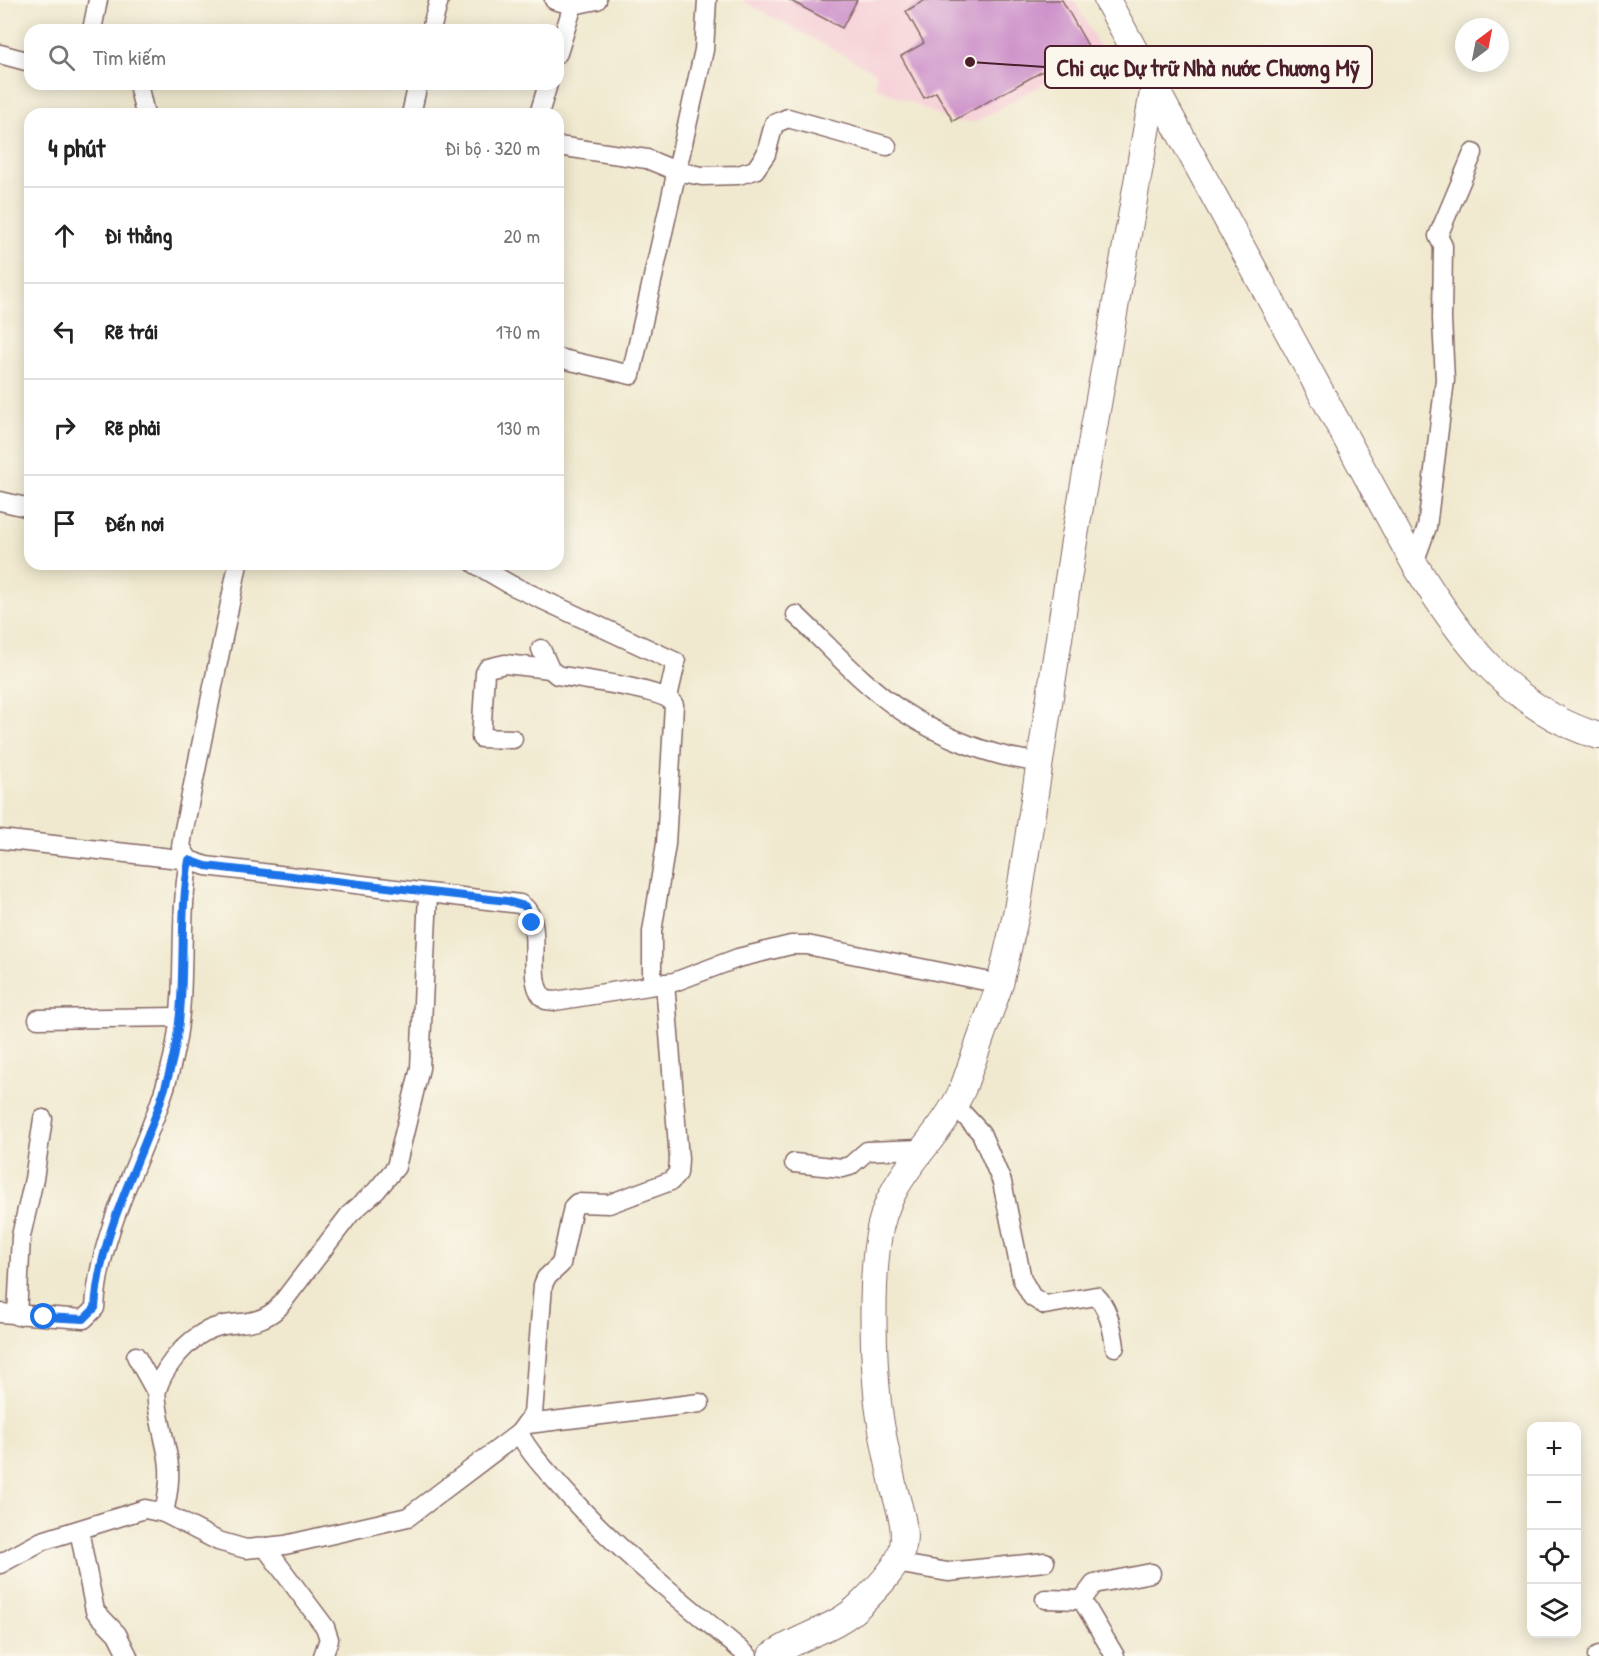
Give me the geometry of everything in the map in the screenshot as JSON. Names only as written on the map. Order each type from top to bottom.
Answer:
[{"type":"main road","points":[[1107,0],[1414,563],[1456,626],[1490,670],[1507,686],[1548,714],[1579,730],[1599,736]]},
{"type":"main road","points":[[781,1654],[859,1606],[895,1563],[903,1547],[903,1525],[878,1403],[874,1287],[878,1240],[885,1209],[892,1193],[920,1149],[955,1105],[1000,984],[1017,910],[1038,762],[1074,541],[1154,86]]},
{"type":"street","points":[[93,24],[98,0]]},
{"type":"street","points":[[432,24],[438,0]]},
{"type":"street","points":[[554,0],[573,5],[594,0]]},
{"type":"street","points":[[564,359],[630,375],[704,50],[707,0]]},
{"type":"street","points":[[564,34],[573,5]]},
{"type":"street","points":[[0,54],[24,60]]},
{"type":"street","points":[[140,90],[144,108]]},
{"type":"street","points":[[412,108],[417,90]]},
{"type":"street","points":[[541,108],[546,90]]},
{"type":"street","points":[[564,147],[647,159],[676,171],[702,176],[738,175],[755,170],[766,154],[774,124],[788,118],[887,146]]},
{"type":"street","points":[[1414,563],[1427,527],[1445,380],[1442,319],[1443,246],[1438,236],[1473,153]]},
{"type":"street","points":[[0,501],[24,507]]},
{"type":"street","points":[[43,1119],[8,1314],[84,1319],[95,1308],[96,1285],[103,1254],[116,1213],[162,1101],[177,1042],[183,897],[189,860],[182,847],[183,834],[237,570]]},
{"type":"street","points":[[485,570],[511,585],[676,662],[668,697]]},
{"type":"street","points":[[796,615],[867,683],[901,711],[970,745],[1020,760],[1038,762]]},
{"type":"street","points":[[0,1564],[42,1541],[145,1509],[164,1513],[218,1541],[246,1549],[285,1545],[408,1517],[524,1429],[533,1414],[543,1285],[546,1278],[561,1264],[573,1206],[577,1203],[609,1204],[671,1181],[678,1173],[679,1159],[652,932],[666,844],[674,711],[672,700],[668,697],[557,675],[550,669],[541,650]]},
{"type":"street","points":[[513,739],[481,738],[485,673],[488,668],[505,664],[550,669]]},
{"type":"street","points":[[0,839],[189,860],[206,866],[428,894],[507,901],[525,906],[531,917],[537,988],[546,1000],[555,1001],[658,984],[738,958],[791,945],[807,945],[1000,984]]},
{"type":"street","points":[[156,1392],[176,1357],[205,1331],[221,1324],[258,1322],[278,1308],[350,1214],[381,1186],[396,1167],[420,1068],[428,894]]},
{"type":"street","points":[[38,1019],[178,1017]]},
{"type":"street","points":[[955,1105],[981,1133],[1002,1182],[1022,1279],[1027,1292],[1045,1305],[1096,1296],[1104,1306],[1112,1326],[1115,1347]]},
{"type":"street","points":[[794,1163],[842,1168],[850,1166],[867,1151],[920,1149]]},
{"type":"street","points":[[136,1356],[156,1392],[169,1461],[170,1485],[164,1513]]},
{"type":"street","points":[[524,1429],[700,1403]]},
{"type":"street","points":[[524,1429],[538,1462],[614,1542],[667,1591],[748,1656]]},
{"type":"street","points":[[79,1530],[95,1611],[117,1634],[128,1656]]},
{"type":"street","points":[[265,1547],[325,1627],[329,1639],[328,1654]]},
{"type":"street","points":[[895,1563],[948,1572],[1045,1562]]},
{"type":"street","points":[[1082,1600],[1094,1584],[1151,1573]]},
{"type":"street","points":[[1045,1599],[1082,1600]]},
{"type":"street","points":[[1082,1600],[1115,1656]]},
{"type":"shaded area","points":[[741,0],[1074,0],[1102,51],[975,122],[953,121],[875,87],[877,73]]},
{"type":"building","points":[[789,0],[857,0],[842,28]]},
{"type":"building","points":[[925,0],[1062,0],[1088,46],[953,121],[936,92],[924,98],[901,56],[924,43],[906,11]]},
{"type":"place","name":"Chi cục Dự trữ Nhà nước Chương Mỹ","points":[[970,62]]},
{"type":"route","points":[[44,1317],[84,1319],[91,1315],[95,1308],[96,1285],[116,1213],[162,1101],[177,1042],[183,897],[189,860],[206,866],[428,894],[507,901],[525,906],[532,923]]}]
